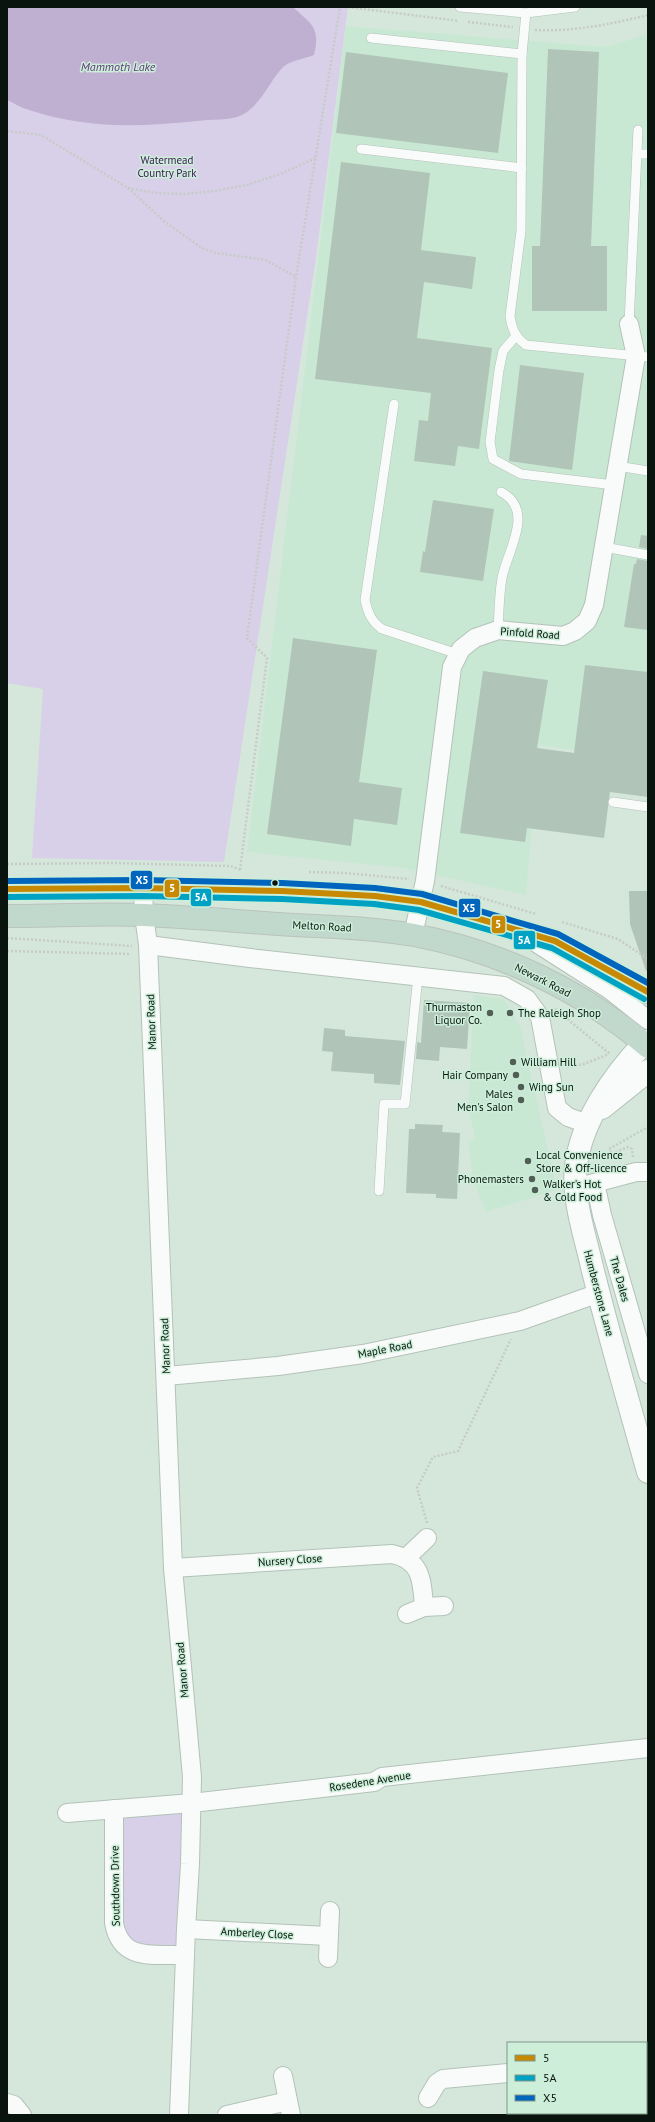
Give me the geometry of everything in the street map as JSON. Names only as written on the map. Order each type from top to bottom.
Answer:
[{"type":"highway","points":[[7,889],[143,888],[315,892],[375,896],[421,902],[556,941],[648,992]]},
{"type":"highway","name":"Melton Road","points":[[7,916],[144,915],[349,927],[413,935],[461,946],[496,957]]},
{"type":"highway","name":"Newark Road","points":[[496,957],[532,973],[570,993],[609,1017],[646,1043]]},
{"type":"street","name":"Pinfold Road","points":[[413,935],[421,902],[452,667],[458,654],[461,649],[475,638],[498,630],[563,636],[575,632],[587,621],[594,605],[614,485],[642,357],[629,324]]},
{"type":"street","points":[[143,888],[144,915]]},
{"type":"street","name":"Manor Road","points":[[144,915],[148,949],[173,1568],[192,1777],[192,1803]]},
{"type":"street","points":[[513,928],[610,990],[648,1020]]},
{"type":"street","points":[[148,949],[504,986],[516,991],[530,1003],[540,1017],[545,1051],[557,1108],[568,1118],[591,1119],[648,1071]]},
{"type":"street","name":"Humberstone Lane","points":[[646,1043],[616,1073],[591,1119],[576,1166],[586,1185],[585,1238],[648,1472]]},
{"type":"street","points":[[586,1185],[636,1172],[648,1172]]},
{"type":"street","name":"The Dales","points":[[586,1185],[602,1216],[648,1374]]},
{"type":"street","name":"Maple Road","points":[[166,1376],[278,1366],[363,1354],[520,1320],[599,1293]]},
{"type":"street","points":[[424,1607],[422,1585],[419,1573],[414,1565],[406,1558],[427,1538]]},
{"type":"street","name":"Nursery Close","points":[[173,1568],[392,1554],[406,1558]]},
{"type":"street","points":[[407,1614],[424,1607],[444,1606]]},
{"type":"street","name":"Rosedene Avenue","points":[[67,1813],[192,1803],[374,1782],[382,1777],[648,1748]]},
{"type":"street","points":[[179,2115],[184,1955],[192,1803]]},
{"type":"street","name":"Southdown Drive","points":[[114,1809],[114,1923],[116,1934],[127,1949],[138,1953],[184,1955]]},
{"type":"street","points":[[328,1958],[330,1911]]},
{"type":"street","name":"Amberley Close","points":[[186,1929],[328,1936]]},
{"type":"street","points":[[430,2085],[450,2078],[507,2073]]},
{"type":"street","points":[[227,2115],[289,2108],[283,2076]]},
{"type":"street","points":[[7,2103],[14,2105],[22,2115]]},
{"type":"lane","points":[[460,7],[526,13],[575,7]]},
{"type":"lane","points":[[526,13],[522,54],[521,238],[510,316],[512,329],[516,336],[526,345],[541,348],[612,352],[642,357]]},
{"type":"lane","points":[[370,38],[522,54]]},
{"type":"lane","points":[[629,324],[638,130]]},
{"type":"lane","points":[[361,148],[522,168]]},
{"type":"lane","points":[[637,154],[648,154]]},
{"type":"lane","points":[[516,336],[503,350],[499,370],[490,442],[493,459],[521,474],[614,485]]},
{"type":"lane","points":[[394,404],[365,600],[373,623],[382,629],[458,654]]},
{"type":"lane","points":[[618,466],[648,471]]},
{"type":"lane","points":[[498,630],[502,578],[518,529],[519,518],[516,506],[509,496],[501,492]]},
{"type":"lane","points":[[604,547],[648,555]]},
{"type":"lane","points":[[612,802],[648,807]]},
{"type":"lane","points":[[379,1191],[384,1104],[405,1104],[418,976]]},
{"type":"path","points":[[7,864],[113,863],[230,866],[240,870],[267,658],[247,638],[296,278],[340,7]]},
{"type":"path","points":[[7,131],[41,135],[128,188],[166,222],[202,248],[216,253],[266,260],[296,278]]},
{"type":"path","points":[[128,188],[155,193],[185,194],[214,191],[247,184],[280,174],[316,158]]},
{"type":"path","points":[[7,938],[130,945],[148,949]]},
{"type":"path","points":[[7,951],[119,955],[148,949]]},
{"type":"path","points":[[545,1051],[555,1050],[568,1068],[584,1064],[610,1053]]},
{"type":"path","points":[[628,1147],[612,1154],[609,1149],[648,1127]]},
{"type":"path","points":[[427,1538],[428,1527],[417,1488],[433,1457],[458,1452],[520,1320]]},
{"type":"shaded area","points":[[346,26],[606,47],[648,34],[648,761],[539,745],[526,895],[403,868],[247,852]]},
{"type":"shaded area","points":[[474,995],[504,999],[520,1026],[557,1190],[486,1212],[473,1179],[468,1142],[475,1138],[468,1107]]},
{"type":"green space","name":"Watermead Country Park","points":[[7,7],[348,7],[316,258],[224,862],[32,858],[43,689],[7,683]]},
{"type":"green space","points":[[192,1803],[185,1955],[120,1942],[114,1809]]},
{"type":"water","name":"Mammoth Lake","points":[[7,7],[293,7],[313,27],[316,38],[316,46],[314,55],[294,61],[283,67],[260,99],[249,111],[237,117],[175,123],[133,125],[112,125],[72,121],[26,109],[7,100]]},
{"type":"building","points":[[548,49],[599,52],[591,246],[607,246],[607,311],[532,311],[532,246],[540,246]]},
{"type":"building","points":[[346,52],[508,73],[498,153],[336,133]]},
{"type":"building","points":[[341,162],[430,173],[421,250],[476,257],[472,289],[424,282],[417,338],[492,348],[479,449],[458,446],[455,466],[414,461],[419,420],[428,421],[431,393],[315,379]]},
{"type":"building","points":[[520,365],[584,373],[572,470],[509,461]]},
{"type":"building","points":[[433,500],[494,509],[483,581],[420,572],[423,551],[425,552]]},
{"type":"building","points":[[641,535],[648,536],[648,549],[639,547]]},
{"type":"building","points":[[637,559],[648,561],[648,630],[624,627],[634,564],[636,564]]},
{"type":"building","points":[[293,638],[377,650],[359,782],[402,788],[397,825],[354,819],[351,846],[267,834]]},
{"type":"building","points":[[585,665],[648,672],[648,797],[610,792],[604,838],[527,828],[525,842],[460,833],[483,671],[548,680],[537,748],[574,753]]},
{"type":"building","points":[[629,891],[648,891],[648,971],[646,971],[630,924]]},
{"type":"building","points":[[424,1000],[470,1003],[467,1049],[440,1047],[439,1061],[416,1059],[417,1042],[421,1043]]},
{"type":"building","points":[[324,1028],[345,1030],[345,1036],[405,1041],[400,1085],[374,1083],[374,1074],[331,1071],[333,1052],[322,1051]]},
{"type":"building","points":[[415,1124],[443,1125],[442,1132],[460,1133],[457,1199],[436,1198],[436,1194],[406,1193],[409,1129],[415,1129]]},
{"type":"transit line","name":"X5","points":[[7,881],[143,880],[282,883],[375,888],[422,894],[558,934],[648,983]]},
{"type":"transit line","name":"5","points":[[7,889],[143,888],[282,891],[375,896],[421,902],[555,941],[648,992]]},
{"type":"transit line","name":"5A","points":[[7,897],[143,896],[282,899],[374,904],[419,910],[552,948],[644,999]]},
{"type":"place","name":"Thurmaston Liquor Co.","points":[[490,1013]]},
{"type":"place","name":"The Raleigh Shop","points":[[510,1013]]},
{"type":"place","name":"William Hill","points":[[513,1062]]},
{"type":"place","name":"Hair Company","points":[[516,1075]]},
{"type":"place","name":"Wing Sun","points":[[521,1087]]},
{"type":"place","name":"Males Men's Salon","points":[[521,1100]]},
{"type":"place","name":"Local Convenience Store & Off-licence","points":[[528,1161]]},
{"type":"place","name":"Phonemasters","points":[[532,1179]]},
{"type":"place","name":"Walker's Hot & Cold Food","points":[[535,1190]]}]
